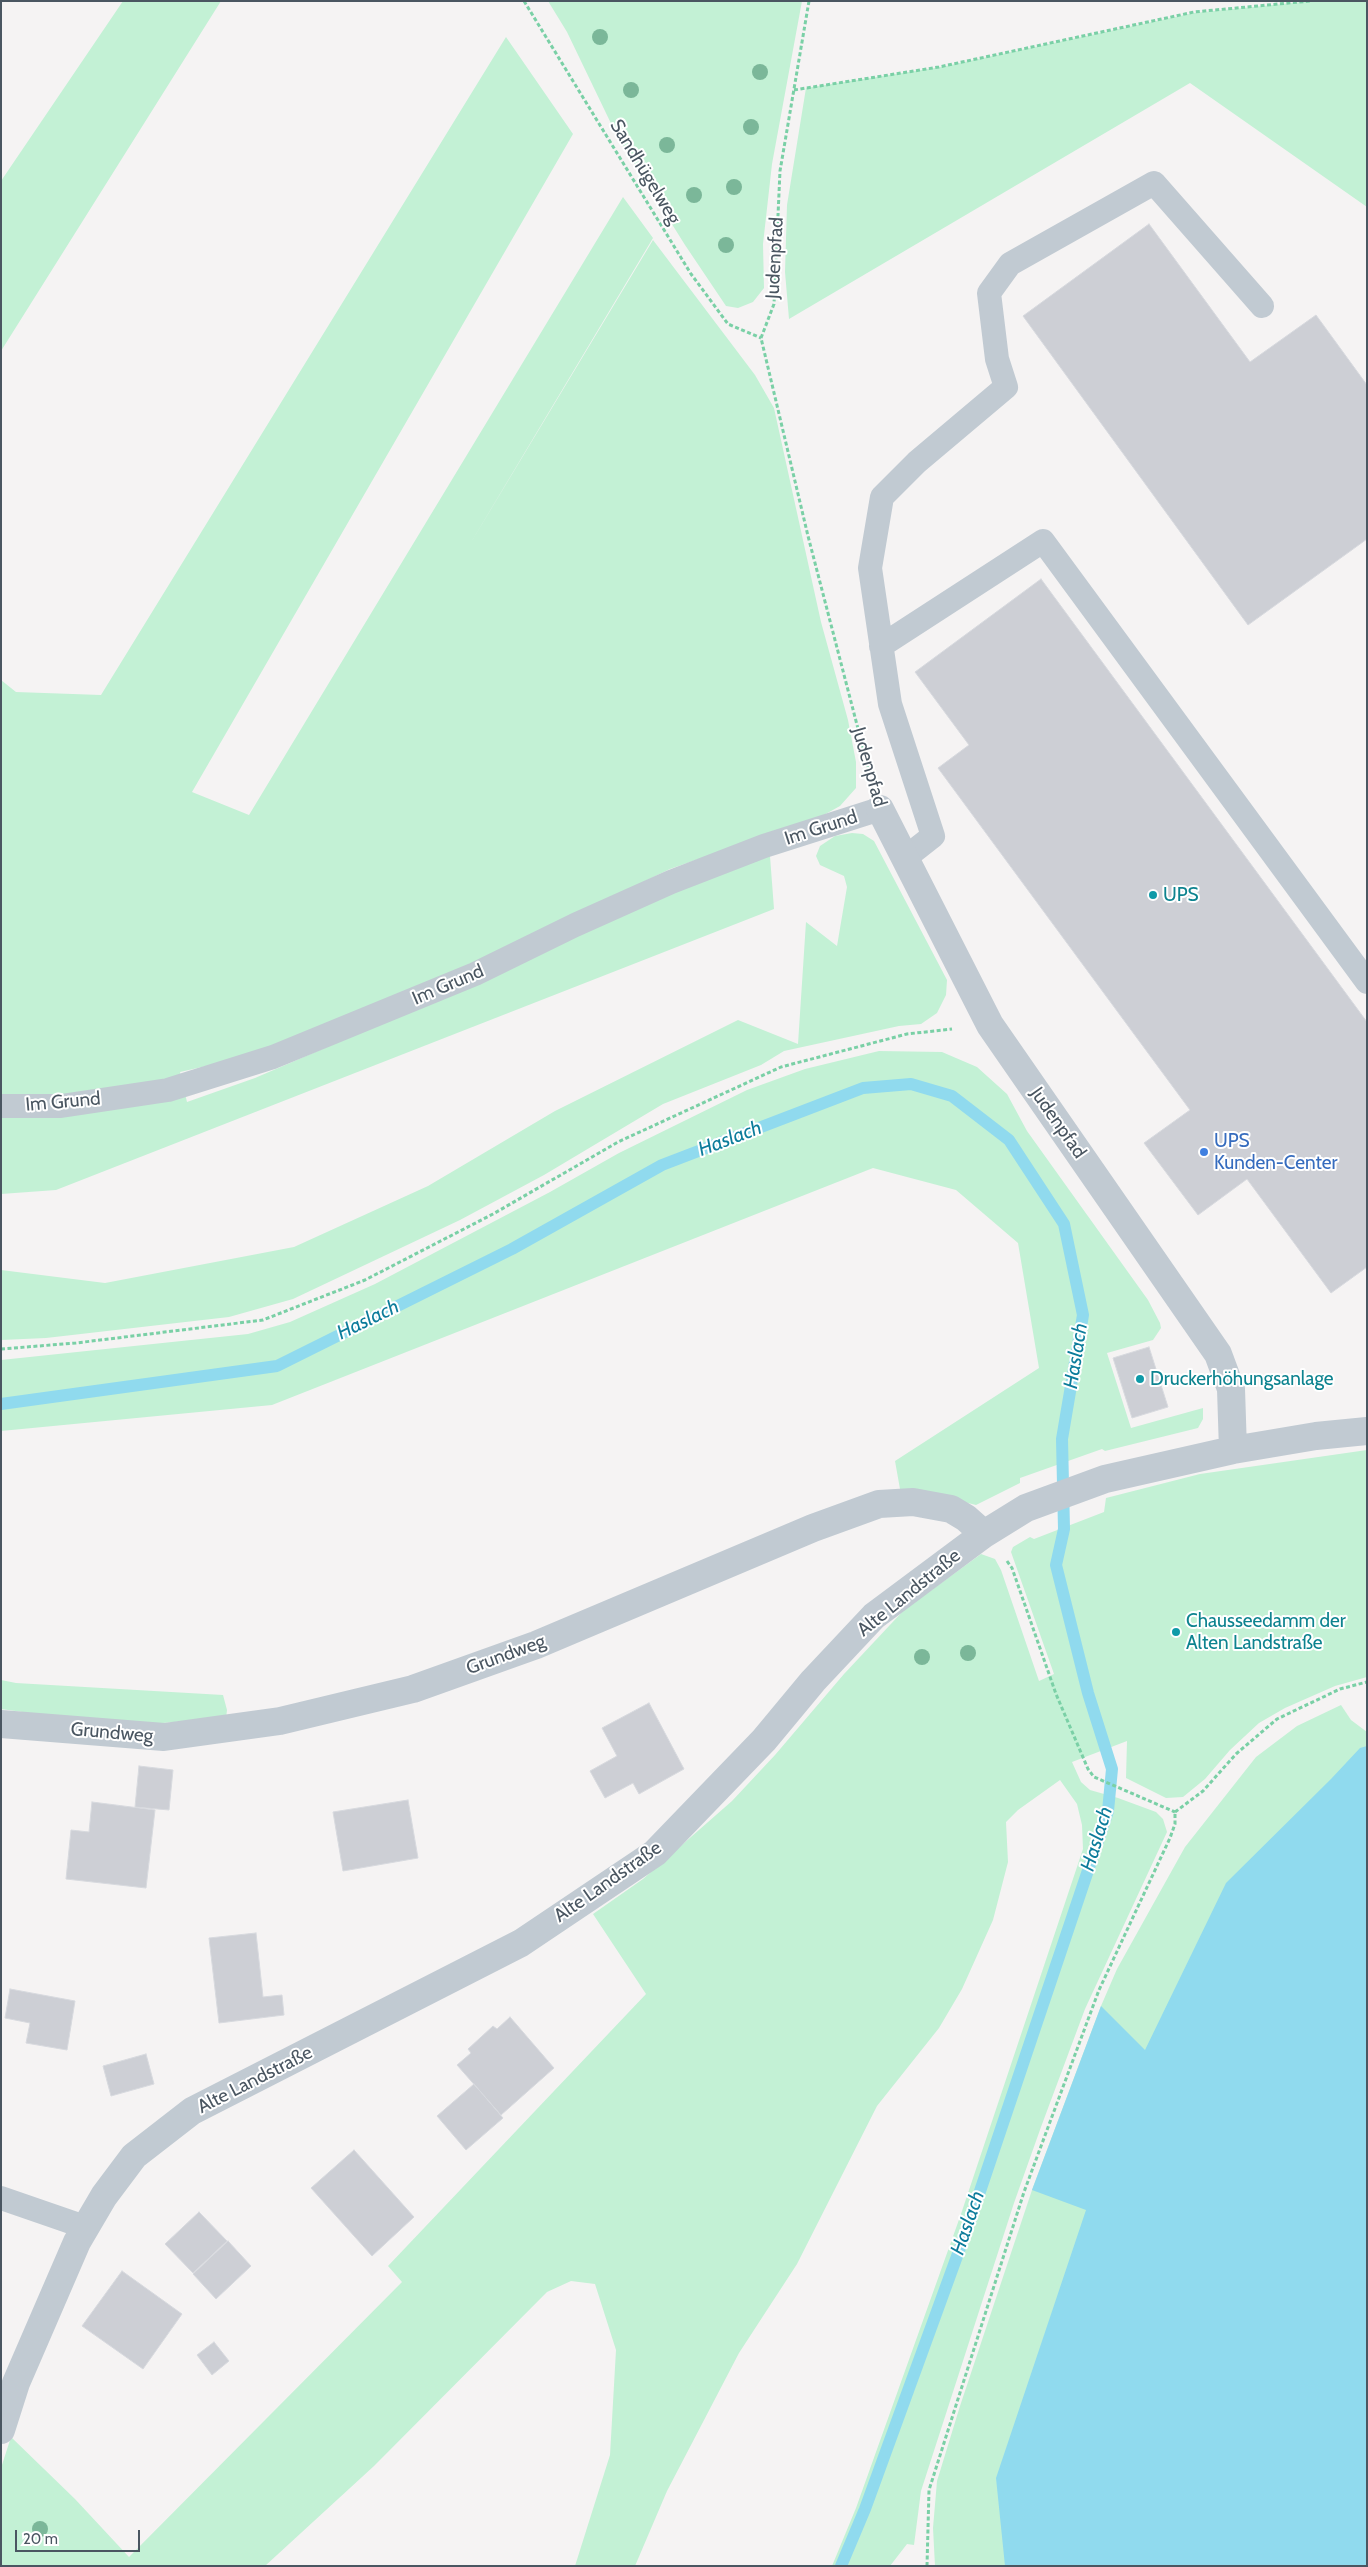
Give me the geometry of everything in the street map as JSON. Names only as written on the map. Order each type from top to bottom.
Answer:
[{"type":"street","name":"Judenpfad","points":[[880,809],[990,1025],[1218,1354],[1231,1389],[1233,1450]]},
{"type":"street","name":"Alte Landstraße","points":[[1,2430],[9,2385],[85,2228],[104,2196],[134,2156],[192,2111],[521,1943],[655,1853],[764,1740],[814,1681],[874,1616],[984,1534],[1026,1508],[1105,1479],[1233,1450],[1316,1436],[1367,1431]]},
{"type":"street","name":"Grundweg","points":[[1,1724],[164,1737],[280,1721],[412,1688],[536,1645],[813,1528],[879,1504],[913,1502],[951,1509],[984,1534]]},
{"type":"lane","points":[[905,858],[933,836],[890,704],[870,568],[882,497],[917,462],[1006,388],[997,359],[989,293],[1010,264],[1154,183],[1262,306]]},
{"type":"lane","points":[[881,646],[1043,540],[1367,982]]},
{"type":"lane","name":"Im Grund","points":[[1,1106],[61,1106],[168,1090],[273,1057],[475,974],[575,925],[671,882],[764,846],[880,809]]},
{"type":"lane","points":[[1,2198],[85,2228]]},
{"type":"path","name":"Sandhügelweg","points":[[524,1],[691,274],[728,324],[761,338]]},
{"type":"path","name":"Judenpfad","points":[[810,1],[780,171],[774,304],[761,338],[815,564],[880,809]]},
{"type":"path","points":[[794,90],[939,67],[1194,12],[1310,1]]},
{"type":"path","points":[[1,1349],[76,1344],[263,1320],[365,1280],[493,1214],[618,1142],[781,1067],[907,1034],[990,1025]]},
{"type":"path","points":[[984,1534],[1012,1568],[1056,1694],[1088,1769],[1094,1777],[1175,1812]]},
{"type":"path","points":[[1175,1812],[1203,1791],[1236,1754],[1276,1719],[1340,1689],[1367,1682]]},
{"type":"path","points":[[927,2566],[929,2490],[1024,2192],[1099,1990],[1170,1838],[1175,1824],[1175,1812]]},
{"type":"green space","points":[[123,1],[221,1],[1,351],[1,181]]},
{"type":"green space","points":[[548,1],[802,1],[772,164],[763,244],[764,288],[753,302],[738,308],[726,306],[685,245],[618,138],[567,32]]},
{"type":"green space","points":[[1312,1],[1367,1],[1367,207],[1190,83],[789,319],[785,272],[787,205],[806,88],[941,67],[1194,13]]},
{"type":"green space","points":[[506,37],[573,134],[192,792],[249,815],[623,197],[653,238],[470,544],[653,240],[755,375],[774,408],[821,622],[848,720],[856,762],[856,788],[840,806],[822,816],[670,869],[488,957],[285,1042],[233,1060],[180,1072],[187,1102],[255,1078],[327,1047],[677,890],[770,856],[774,909],[56,1190],[1,1194],[1,680],[16,692],[101,695]]},
{"type":"green space","points":[[852,833],[863,834],[874,841],[947,980],[946,995],[937,1013],[921,1024],[899,1026],[784,1051],[761,1065],[663,1104],[544,1175],[460,1220],[293,1299],[229,1317],[46,1338],[1,1340],[1,1270],[105,1283],[294,1247],[428,1186],[555,1111],[738,1020],[798,1044],[806,922],[837,946],[847,887],[844,876],[820,865],[816,856],[820,846],[835,836]]},
{"type":"green space","points":[[879,1051],[942,1052],[977,1067],[1007,1094],[1027,1131],[1148,1300],[1160,1323],[1161,1328],[1153,1340],[1107,1353],[1131,1428],[1203,1408],[1203,1419],[1198,1428],[1105,1451],[1102,1449],[1020,1478],[1020,1483],[976,1505],[924,1492],[900,1489],[895,1461],[1039,1368],[1018,1243],[956,1190],[873,1168],[272,1405],[1,1431],[1,1360],[248,1334],[290,1322],[375,1284],[550,1192],[619,1153],[747,1090],[805,1069]]},
{"type":"green space","points":[[1367,1450],[1367,1677],[1335,1686],[1285,1708],[1259,1723],[1230,1750],[1205,1779],[1183,1797],[1166,1798],[1126,1778],[1127,1741],[1072,1762],[1081,1782],[1090,1790],[1156,1812],[1163,1819],[1167,1832],[1085,2009],[1014,2203],[921,2491],[914,2545],[907,2544],[890,2566],[832,2566],[856,2508],[961,2214],[1083,1849],[1082,1825],[1077,1804],[1060,1780],[1018,1810],[1006,1822],[1008,1862],[993,1920],[962,1989],[939,2028],[877,2106],[797,2264],[739,2353],[667,2491],[635,2566],[575,2566],[610,2455],[616,2350],[595,2284],[571,2281],[547,2292],[374,2466],[265,2566],[1,2566],[1,2468],[11,2437],[75,2499],[129,2557],[402,2282],[388,2266],[646,1994],[593,1914],[643,1879],[732,1801],[775,1755],[844,1674],[904,1610],[981,1554],[995,1559],[1001,1570],[1039,1681],[1054,1674],[1011,1552],[1013,1547],[1030,1537],[1034,1539],[1104,1512],[1106,1498],[1200,1474]]},
{"type":"green space","points":[[1,1680],[16,1683],[223,1695],[227,1710],[226,1718],[150,1724],[73,1719],[1,1709]]},
{"type":"green space","points":[[1341,1705],[1351,1720],[1367,1732],[1367,2566],[935,2566],[933,2528],[937,2481],[1032,2190],[1101,2006],[1117,1969],[1185,1847],[1256,1757],[1297,1726]]},
{"type":"water","points":[[1367,1746],[1367,2566],[1005,2566],[996,2478],[1086,2210],[1032,2190],[1101,2006],[1145,2050],[1226,1883],[1360,1748]]},
{"type":"building","points":[[1149,224],[1250,362],[1316,315],[1367,385],[1367,539],[1248,625],[1023,316]]},
{"type":"building","name":"UPS","points":[[1041,579],[1367,1022],[1367,1267],[1331,1293],[1247,1179],[1198,1215],[1144,1143],[1190,1110],[938,768],[969,745],[915,672]]},
{"type":"building","name":"Druckerhöhungsanlage","points":[[1149,1347],[1168,1407],[1132,1418],[1113,1358]]},
{"type":"building","points":[[649,1703],[684,1769],[639,1794],[633,1783],[605,1798],[590,1771],[617,1756],[602,1728]]},
{"type":"building","points":[[139,1766],[173,1770],[169,1810],[135,1807]]},
{"type":"building","points":[[408,1800],[418,1858],[343,1871],[333,1812]]},
{"type":"building","points":[[92,1802],[155,1810],[146,1888],[66,1879],[71,1830],[89,1832]]},
{"type":"building","points":[[256,1933],[263,1997],[282,1995],[284,2015],[219,2023],[209,1938]]},
{"type":"building","points":[[10,1989],[75,2001],[67,2050],[26,2043],[30,2023],[5,2018]]},
{"type":"building","points":[[510,2017],[554,2068],[501,2115],[457,2065],[471,2053],[468,2049],[493,2026],[497,2029]]},
{"type":"building","points":[[146,2054],[154,2084],[111,2096],[103,2066]]},
{"type":"building","points":[[474,2084],[503,2118],[466,2150],[437,2116]]},
{"type":"building","points":[[354,2150],[414,2217],[372,2256],[311,2188]]},
{"type":"building","points":[[199,2212],[227,2241],[193,2273],[165,2244]]},
{"type":"building","points":[[228,2241],[251,2266],[216,2299],[193,2274]]},
{"type":"building","points":[[122,2271],[182,2314],[143,2369],[82,2326]]},
{"type":"building","points":[[214,2342],[229,2361],[212,2375],[197,2355]]},
{"type":"waterway","name":"Haslach","points":[[1,1404],[277,1366],[512,1249],[662,1165],[863,1088],[911,1084],[952,1096],[1009,1140],[1064,1224],[1083,1315],[1062,1439],[1064,1529],[1056,1565],[1088,1693],[1112,1769],[1108,1811],[972,2215],[865,2509],[841,2566]]},
{"type":"place","name":"UPS","points":[[1153,895]]},
{"type":"place","name":"UPS Kunden-Center","points":[[1204,1152]]},
{"type":"place","name":"Druckerhöhungsanlage","points":[[1140,1379]]},
{"type":"place","name":"Chausseedamm der Alten Landstraße","points":[[1176,1632]]}]
